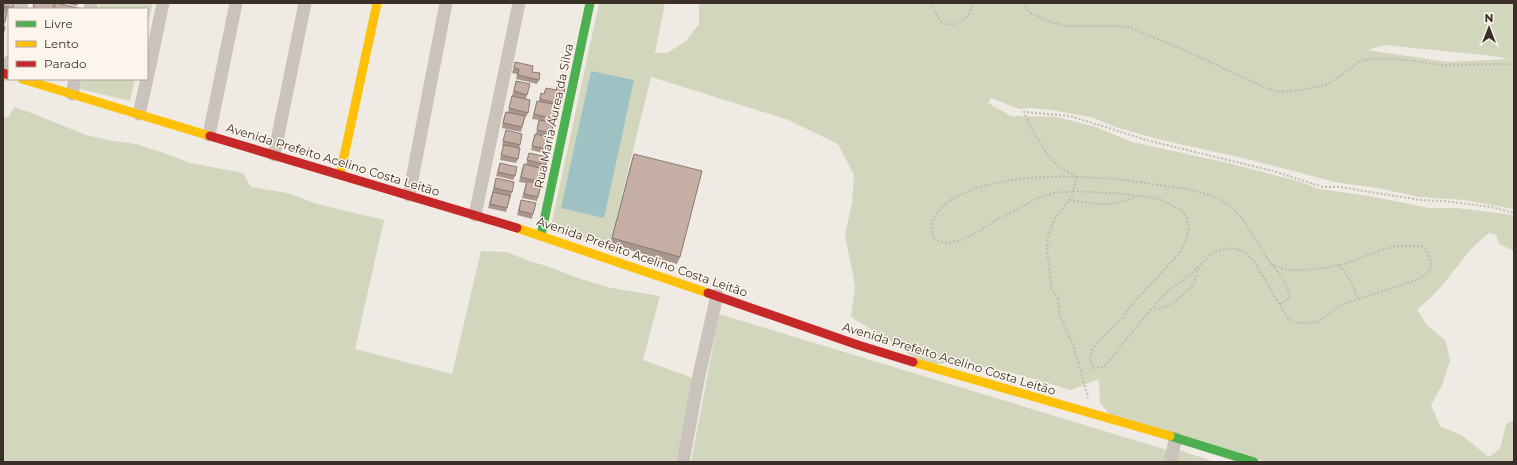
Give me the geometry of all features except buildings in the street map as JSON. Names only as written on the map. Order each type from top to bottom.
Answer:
[{"type":"street","points":[[148,75],[164,3]]},
{"type":"street","points":[[209,135],[236,3]]},
{"type":"street","points":[[274,155],[305,3]]},
{"type":"street","points":[[340,175],[377,3]]},
{"type":"street","points":[[409,195],[446,3]]},
{"type":"street","points":[[474,215],[519,3]]},
{"type":"street","name":"Rua Maria Áurea da Silva","points":[[541,235],[590,3]]},
{"type":"street","name":"Avenida Prefeito Acelino Costa Leitão","points":[[25,80],[541,235],[858,345],[1254,462]]},
{"type":"street","points":[[72,94],[75,80]]},
{"type":"street","points":[[139,114],[147,80]]},
{"type":"street","points":[[683,462],[698,380],[717,295]]},
{"type":"street","points":[[1170,462],[1176,438]]},
{"type":"path","points":[[931,3],[939,18],[945,24],[951,24],[960,22],[969,14],[972,3]]},
{"type":"path","points":[[1022,3],[1030,13],[1050,22],[1067,26],[1128,27],[1278,92],[1302,90],[1325,85],[1342,75],[1358,62],[1371,59],[1400,59],[1441,65],[1514,65]]},
{"type":"path","points":[[1077,177],[1060,168],[1051,159],[1030,126],[1024,112],[1070,116],[1150,141],[1273,171],[1322,187],[1346,188],[1420,200],[1478,205],[1514,212]]},
{"type":"path","points":[[1271,264],[1287,270],[1303,270],[1339,265],[1397,246],[1421,246],[1429,254],[1431,266],[1428,274],[1416,280],[1358,299],[1336,308],[1319,321],[1310,323],[1296,323],[1289,319],[1278,304],[1255,262],[1245,252],[1233,248],[1220,250],[1210,255],[1188,277],[1174,285],[1149,311],[1119,348],[1110,362],[1103,368],[1093,368],[1090,357],[1092,350],[1098,342],[1122,318],[1131,305],[1179,254],[1187,237],[1189,225],[1182,210],[1159,200],[1135,196],[1104,192],[1054,192],[1036,199],[1001,217],[974,234],[959,241],[945,242],[934,238],[931,226],[934,217],[950,200],[965,192],[1009,181],[1060,176],[1118,179],[1192,190],[1212,196],[1230,206],[1242,218],[1271,264],[1287,286],[1289,298],[1278,304]]},
{"type":"path","points":[[1077,177],[1074,191],[1052,224],[1048,235],[1047,251],[1052,289],[1058,299],[1060,316],[1074,347],[1092,414]]},
{"type":"path","points":[[1069,200],[1110,204],[1124,202],[1135,196]]},
{"type":"path","points":[[1339,265],[1351,281],[1358,299]]},
{"type":"path","points":[[1149,311],[1162,308],[1173,303],[1193,286],[1199,266]]},
{"type":"green space","points":[[100,3],[153,3],[148,25],[148,8],[98,8]]},
{"type":"green space","points":[[599,3],[665,3],[655,53],[667,53],[686,41],[699,24],[699,3],[1514,3],[1514,209],[1464,200],[1420,197],[1377,188],[1335,182],[1251,160],[1158,139],[1115,127],[1094,118],[1052,110],[1031,108],[1019,109],[991,98],[988,103],[1011,116],[1057,117],[1096,127],[1132,142],[1228,163],[1301,182],[1319,189],[1369,196],[1429,208],[1457,208],[1514,215],[1514,251],[1499,244],[1496,235],[1489,233],[1481,239],[1437,291],[1417,310],[1427,325],[1446,341],[1450,361],[1442,385],[1431,405],[1440,426],[1461,435],[1489,457],[1500,449],[1506,424],[1514,420],[1514,462],[1266,462],[1112,417],[1100,403],[1099,379],[1071,390],[1016,374],[964,363],[935,364],[919,362],[903,349],[851,317],[855,286],[845,235],[852,203],[854,175],[838,144],[786,119],[651,77],[610,244],[550,231]],"holes":[[[1385,45],[1508,59],[1448,62],[1367,50]]]},
{"type":"green space","points":[[82,80],[135,80],[130,101],[80,89]]},
{"type":"green space","points":[[14,107],[86,135],[136,144],[190,163],[243,173],[251,187],[288,193],[317,204],[384,220],[355,349],[452,374],[481,251],[507,252],[578,278],[611,288],[660,296],[643,360],[693,378],[682,439],[676,462],[3,462],[3,118],[9,116]]},
{"type":"green space","points":[[719,314],[1167,450],[1164,462],[691,462]]},
{"type":"green space","points":[[1179,450],[1215,462],[1176,462]]},
{"type":"water","points":[[591,71],[634,80],[604,218],[561,208]]},
{"type":"traffic: fast","points":[[541,235],[590,3]]},
{"type":"traffic: fast","points":[[1170,436],[1254,462]]},
{"type":"traffic: slow","points":[[340,175],[377,3]]},
{"type":"traffic: slow","points":[[25,80],[210,136]]},
{"type":"traffic: slow","points":[[517,228],[708,293]]},
{"type":"traffic: slow","points":[[913,362],[1170,436]]},
{"type":"traffic: jam","points":[[3,73],[8,75]]},
{"type":"traffic: jam","points":[[210,136],[517,228]]},
{"type":"traffic: jam","points":[[708,293],[858,345],[913,362]]}]
